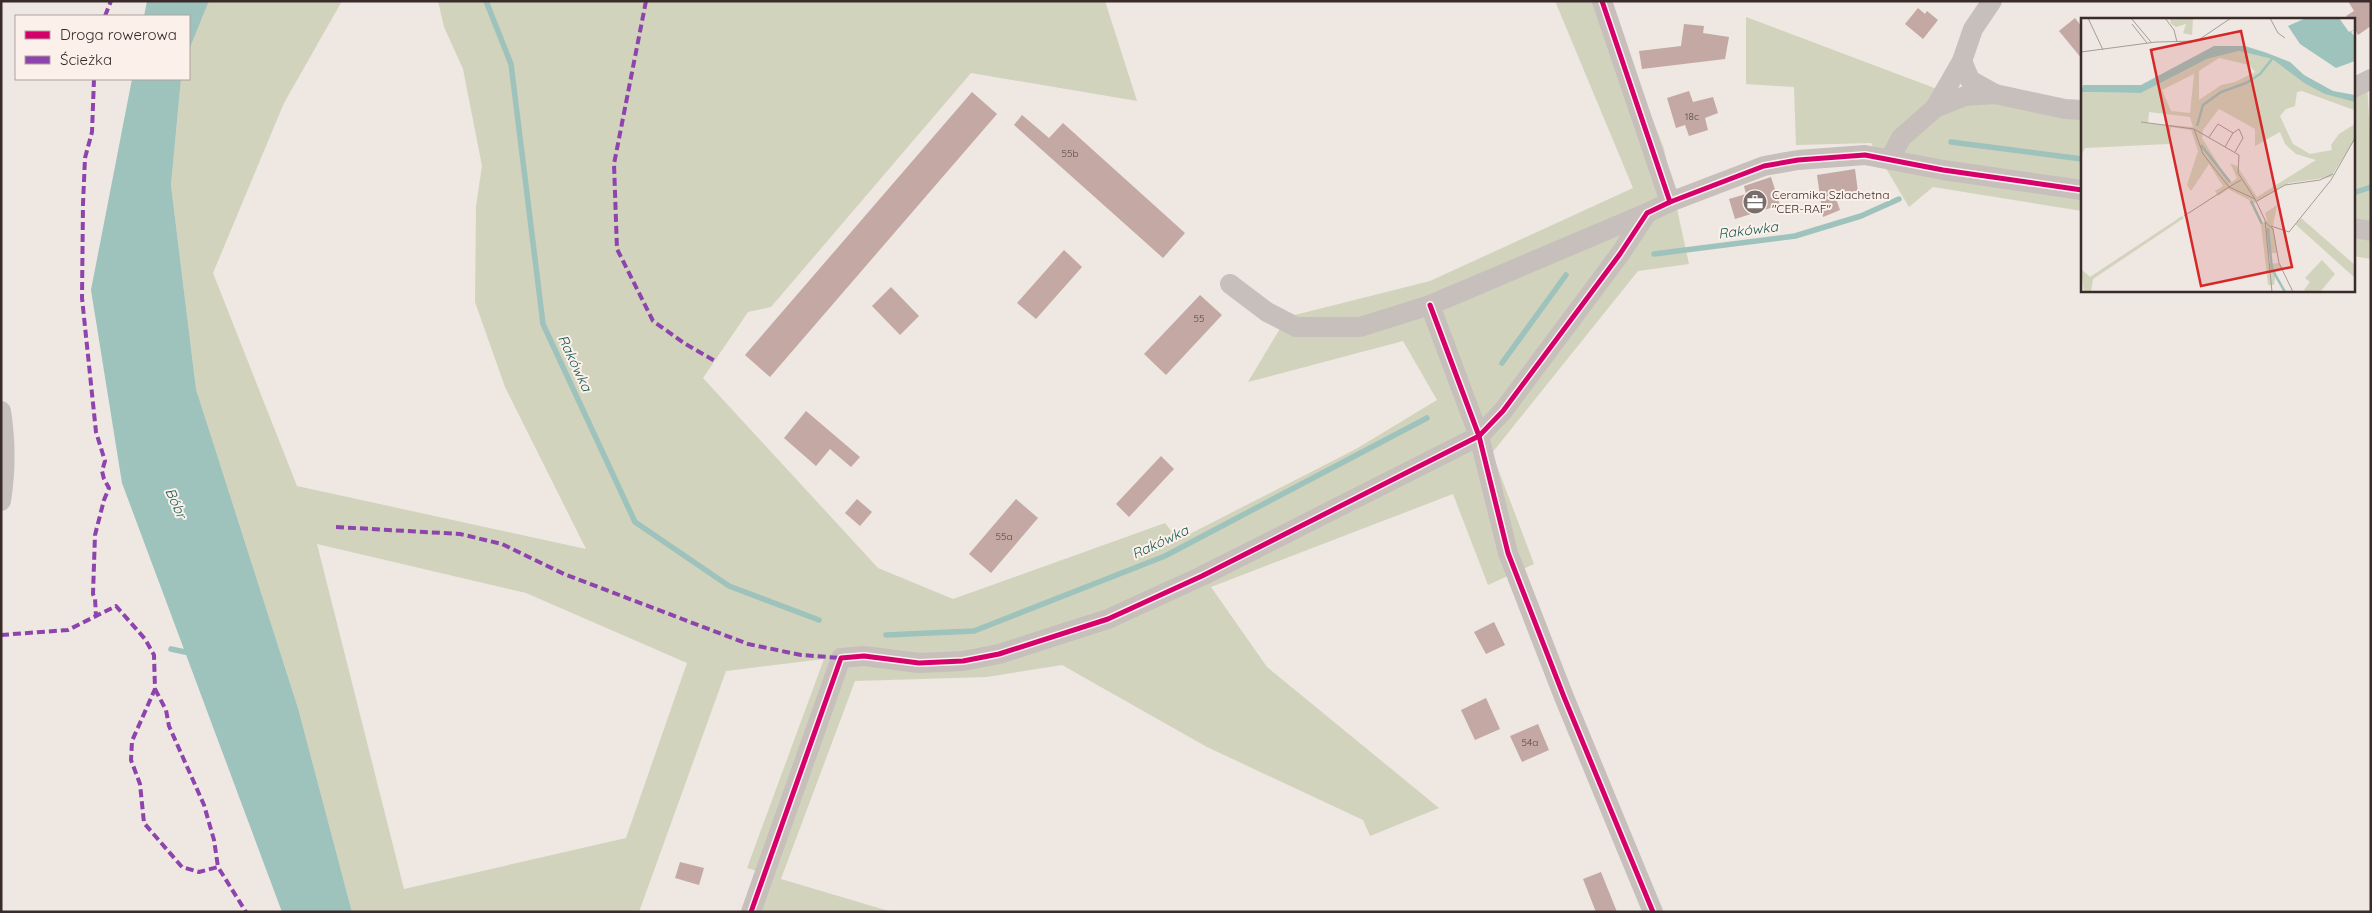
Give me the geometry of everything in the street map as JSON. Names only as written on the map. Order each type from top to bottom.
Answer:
[{"type":"street","points":[[1602,1],[1670,202]]},
{"type":"street","points":[[1890,159],[1901,138],[1935,108],[1962,61],[1973,30],[1992,1]]},
{"type":"street","points":[[1962,61],[1970,80],[1995,94]]},
{"type":"street","points":[[2354,88],[2371,79]]},
{"type":"street","points":[[1935,108],[1965,96],[1995,94],[2065,109],[2081,110]]},
{"type":"street","points":[[1230,284],[1267,312],[1296,327],[1360,327],[1430,305],[1647,214],[1670,202],[1764,166],[1798,160],[1865,155],[1943,170],[2081,190]]},
{"type":"street","points":[[752,912],[841,658],[864,656],[919,663],[963,661],[999,654],[1108,619],[1202,576],[1479,436],[1503,411],[1620,254],[1647,214]]},
{"type":"street","points":[[2354,228],[2371,231]]},
{"type":"street","points":[[1430,305],[1479,436],[1508,553],[1564,697],[1653,912]]},
{"type":"street","points":[[1,412],[6,453],[1,501]]},
{"type":"green space","points":[[209,1],[342,1],[284,103],[213,273],[297,486],[586,549],[505,387],[475,302],[476,206],[482,166],[463,69],[444,27],[438,1],[1105,1],[1137,101],[971,73],[771,307],[748,312],[703,378],[878,568],[953,599],[1165,523],[1178,540],[1356,449],[1437,400],[1403,341],[1248,382],[1287,317],[1430,281],[1633,188],[1555,1],[1607,1],[1664,149],[1689,264],[1638,271],[1492,453],[1534,564],[1488,585],[1453,494],[1211,587],[1267,667],[1439,808],[1370,836],[1363,820],[1207,747],[1062,665],[987,677],[855,681],[781,879],[892,912],[751,912],[764,873],[747,868],[824,659],[726,671],[639,912],[352,912],[298,708],[196,389],[171,185],[181,80],[190,80],[190,48]],"holes":[[[317,544],[526,593],[687,663],[626,838],[404,889]]]},
{"type":"green space","points":[[1746,17],[1937,89],[2081,116],[2081,211],[1933,187],[1909,207],[1871,143],[1796,145],[1794,87],[1746,84]]},
{"type":"green space","points":[[2367,83],[2371,152],[2371,259],[2354,256],[2354,90]]},
{"type":"water","points":[[147,1],[209,1],[190,48],[190,15],[144,15]]},
{"type":"water","name":"Bóbr","points":[[132,80],[181,80],[171,185],[196,389],[298,708],[352,912],[282,912],[122,483],[91,290]]},
{"type":"building","points":[[2348,1],[2371,1],[2371,26],[2358,35],[2354,29],[2354,18],[2347,18],[2346,16],[2354,11]]},
{"type":"building","points":[[1918,8],[1925,14],[1927,11],[1938,20],[1923,39],[1905,24]]},
{"type":"building","points":[[2075,18],[2081,26],[2081,58],[2059,31]]},
{"type":"building","points":[[1684,24],[1704,26],[1703,33],[1729,37],[1725,59],[1642,69],[1639,51],[1681,46]]},
{"type":"building","points":[[1689,91],[1693,102],[1713,97],[1718,113],[1705,118],[1708,130],[1689,136],[1685,125],[1676,128],[1667,98]]},
{"type":"building","points":[[972,92],[997,114],[770,377],[745,355]]},
{"type":"building","points":[[1022,115],[1049,138],[1063,123],[1185,233],[1163,258],[1014,125]]},
{"type":"building","points":[[1855,169],[1858,192],[1835,196],[1840,210],[1823,217],[1817,175]]},
{"type":"building","name":"Ceramika Szlachetna \"CER-RAF\"","points":[[1771,177],[1780,205],[1735,219],[1729,199],[1746,194],[1744,186]]},
{"type":"building","points":[[1064,250],[1082,267],[1036,319],[1017,303]]},
{"type":"building","points":[[891,287],[919,316],[900,335],[872,306]]},
{"type":"building","points":[[1200,295],[1222,315],[1166,375],[1144,354]]},
{"type":"building","points":[[806,411],[860,457],[851,467],[830,449],[816,466],[784,438]]},
{"type":"building","points":[[1161,456],[1174,469],[1129,517],[1116,504]]},
{"type":"building","points":[[857,499],[872,512],[860,526],[845,513]]},
{"type":"building","points":[[1016,499],[1038,518],[991,573],[969,554]]},
{"type":"building","points":[[1494,622],[1505,645],[1486,654],[1474,632]]},
{"type":"building","points":[[1486,698],[1500,729],[1475,740],[1461,710]]},
{"type":"building","points":[[1538,724],[1549,750],[1522,762],[1510,736]]},
{"type":"building","points":[[680,862],[704,868],[699,885],[675,878]]},
{"type":"building","points":[[1601,872],[1617,912],[1596,912],[1583,879]]},
{"type":"waterway","name":"Rakówka","points":[[486,1],[511,64],[543,324],[635,522],[729,586],[819,620]]},
{"type":"waterway","name":"Rakówka","points":[[1951,142],[2081,159]]},
{"type":"waterway","name":"Rakówka","points":[[2354,193],[2371,187]]},
{"type":"waterway","name":"Rakówka","points":[[1654,254],[1795,236],[1861,216],[1899,199]]},
{"type":"waterway","name":"Rakówka","points":[[1502,363],[1566,275]]},
{"type":"waterway","name":"Rakówka","points":[[886,635],[974,631],[1165,556],[1427,418]]},
{"type":"waterway","points":[[171,649],[185,652]]},
{"type":"marked path","points":[[105,15],[111,1]]},
{"type":"marked path","points":[[646,1],[614,164],[617,249],[653,321],[684,343],[715,361]]},
{"type":"marked path","points":[[94,80],[92,132],[85,158],[82,298],[96,432],[105,461],[102,471],[109,488],[95,535],[93,594],[96,616]]},
{"type":"marked path","points":[[336,527],[460,534],[502,544],[564,574],[748,644],[801,655],[841,658]]},
{"type":"marked path","points":[[1,635],[68,630],[116,606],[145,639],[154,655],[155,689],[132,741],[131,760],[140,784],[144,823],[182,867],[199,872],[218,867],[246,912]]},
{"type":"marked path","points":[[155,689],[166,710],[169,726],[204,805],[214,840],[218,867]]},
{"type":"cycle path","points":[[1602,1],[1670,202]]},
{"type":"cycle path","points":[[1653,912],[1564,697],[1508,553],[1479,436],[1503,411],[1620,254],[1647,213],[1670,202],[1764,166],[1798,160],[1865,155],[1943,170],[2081,190]]},
{"type":"cycle path","points":[[751,912],[841,658],[864,656],[919,663],[963,661],[999,654],[1108,619],[1202,576],[1479,436],[1430,305]]},
{"type":"place","name":"Ceramika Szlachetna \"CER-RAF\"","points":[[1755,202]]}]
